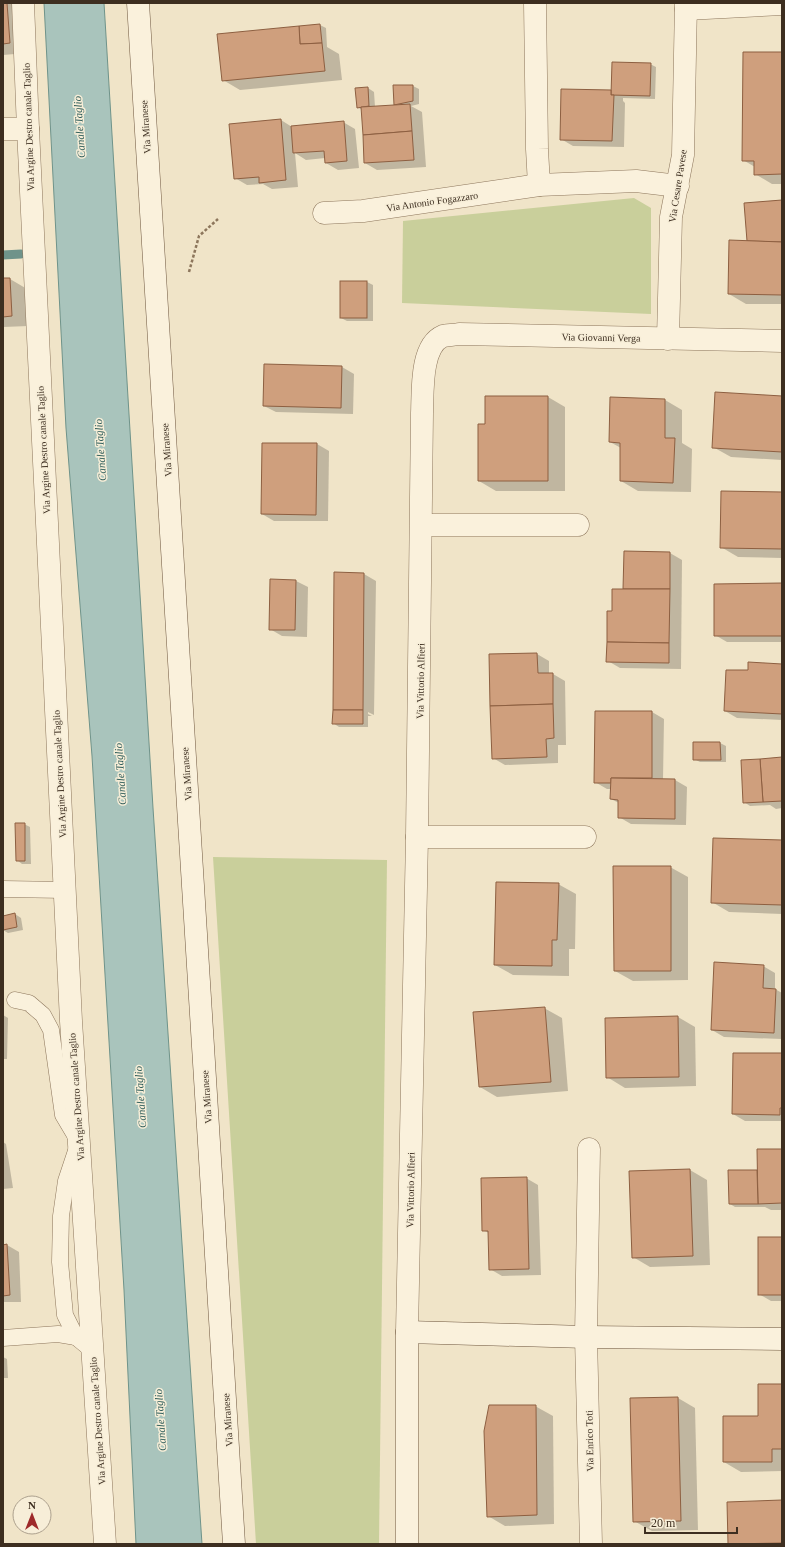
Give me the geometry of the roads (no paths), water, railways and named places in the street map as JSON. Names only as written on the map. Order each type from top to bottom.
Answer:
[{"type":"street","name":"Via Argine Destro canale Taglio","points":[[23,3],[71,1021],[105,1544]]},
{"type":"street","name":"Via Miranese","points":[[138,3],[234,1544]]},
{"type":"street","points":[[536,3],[537,149],[539,185]]},
{"type":"street","name":"Via Cesare Pavese","points":[[668,339],[671,217],[684,155],[686,6],[782,4]]},
{"type":"street","points":[[3,129],[28,129]]},
{"type":"street","name":"Via Antonio Fogazzaro","points":[[324,213],[363,211],[539,185],[636,181],[678,186]]},
{"type":"street","name":"Via Giovanni Verga","points":[[428,354],[435,343],[443,336],[459,334],[782,341]]},
{"type":"street","name":"Via Vittorio Alfieri","points":[[407,1544],[407,1332],[417,837],[422,525],[422,413],[425,366],[428,354]]},
{"type":"street","points":[[422,525],[578,525]]},
{"type":"street","points":[[417,837],[585,837]]},
{"type":"street","name":"Via Enrico Toti","points":[[589,1149],[586,1338],[592,1544]]},
{"type":"street","points":[[407,1332],[586,1338],[782,1339]]},
{"type":"lane","points":[[3,889],[65,890]]},
{"type":"lane","points":[[14,1000],[28,1003],[43,1015],[51,1030],[62,1115],[79,1142],[66,1181],[61,1216],[60,1262],[65,1315],[76,1338]]},
{"type":"lane","points":[[3,1338],[58,1334],[76,1338],[93,1351]]},
{"type":"water","name":"Canale Taglio","points":[[44,3],[104,3],[153,808],[202,1544],[136,1544],[124,1290],[92,756],[66,428]]},
{"type":"waterway","points":[[3,255],[21,254]]}]
